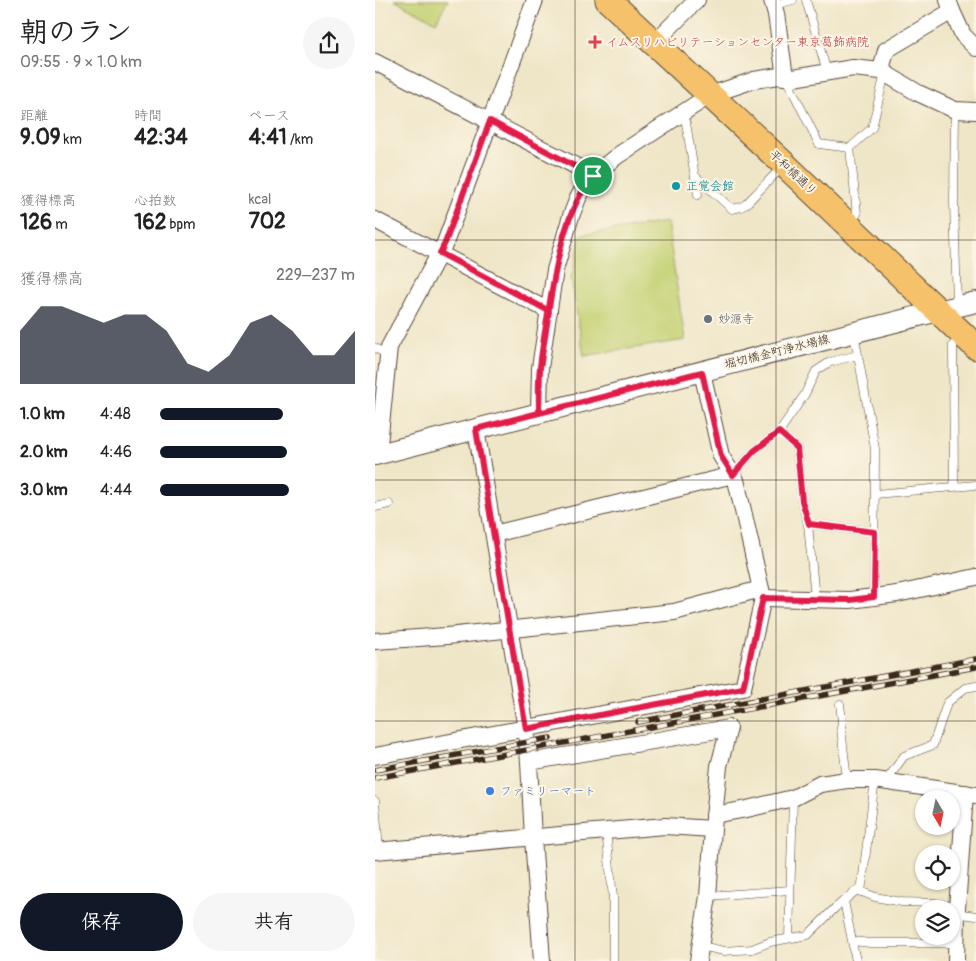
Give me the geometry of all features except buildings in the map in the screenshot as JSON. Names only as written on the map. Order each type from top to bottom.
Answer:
[{"type":"main road","name":"平和橋通り","points":[[608,0],[848,225],[957,306],[970,342]]},
{"type":"street","points":[[377,455],[381,352],[389,347],[445,243],[535,0]]},
{"type":"street","points":[[653,43],[697,0]]},
{"type":"street","points":[[772,2],[776,14],[785,77]]},
{"type":"street","points":[[883,72],[886,50],[950,6],[963,35],[976,48]]},
{"type":"street","points":[[375,62],[593,176]]},
{"type":"street","points":[[539,413],[540,368],[555,270],[571,216],[586,184],[617,156],[711,96],[754,80],[779,76],[793,78],[853,68],[883,72],[918,93],[955,110],[976,111]]},
{"type":"street","points":[[375,220],[549,311]]},
{"type":"street","name":"堀切橋金町浄水場線","points":[[377,455],[957,306]]},
{"type":"street","points":[[375,756],[743,688],[762,593],[736,480],[721,456],[702,372]]},
{"type":"street","points":[[476,429],[526,729],[542,961]]},
{"type":"street","points":[[494,534],[733,475]]},
{"type":"street","points":[[375,641],[447,636],[674,612],[762,593],[815,599],[850,600],[897,594],[976,577]]},
{"type":"street","points":[[529,762],[729,728],[719,766],[708,896],[700,954]]},
{"type":"street","points":[[377,851],[713,822],[747,810],[793,798],[820,784],[847,780],[881,781],[971,794],[958,900]]},
{"type":"street","points":[[956,961],[957,945]]},
{"type":"lane","points":[[772,2],[793,0]]},
{"type":"lane","points":[[806,0],[827,72]]},
{"type":"lane","points":[[785,77],[819,144],[850,148],[872,128],[883,72]]},
{"type":"lane","points":[[955,110],[954,201],[957,306]]},
{"type":"lane","points":[[681,115],[686,123],[698,195]]},
{"type":"lane","points":[[848,225],[857,214],[850,148]]},
{"type":"lane","points":[[695,176],[731,209],[746,204],[784,164]]},
{"type":"lane","points":[[853,333],[875,449],[874,597]]},
{"type":"lane","points":[[955,486],[953,344],[970,342]]},
{"type":"lane","points":[[733,475],[754,451],[779,432],[805,394],[816,370],[830,362],[858,355]]},
{"type":"lane","points":[[779,432],[797,448],[802,501],[809,524],[815,599]]},
{"type":"lane","points":[[875,494],[976,485]]},
{"type":"lane","points":[[375,507],[389,504]]},
{"type":"lane","points":[[809,524],[875,532]]},
{"type":"lane","points":[[861,892],[881,781],[904,756],[933,745],[947,703],[965,688],[976,686]]},
{"type":"lane","points":[[840,704],[847,780]]},
{"type":"lane","points":[[789,938],[793,798]]},
{"type":"lane","points":[[375,801],[377,851]]},
{"type":"lane","points":[[606,830],[613,897],[613,961]]},
{"type":"lane","points":[[708,896],[790,890]]},
{"type":"lane","points":[[700,954],[752,949],[769,942],[808,935],[835,908],[857,890],[875,897],[915,902]]},
{"type":"lane","points":[[844,901],[856,961]]},
{"type":"lane","points":[[960,912],[976,916]]},
{"type":"lane","points":[[853,941],[915,943]]},
{"type":"green space","points":[[394,0],[448,0],[436,22]]},
{"type":"green space","points":[[667,222],[685,340],[584,356],[571,279],[581,235]]},
{"type":"railway","points":[[638,722],[976,659]]},
{"type":"railway","points":[[375,778],[976,667]]},
{"type":"railway","points":[[375,770],[550,738]]},
{"type":"place","name":"イムスリハビリテーションセンター東京葛飾病院","points":[[595,42]]},
{"type":"place","name":"正覚会館","points":[[676,186]]},
{"type":"place","name":"妙源寺","points":[[708,319]]},
{"type":"place","name":"ファミリーマート","points":[[490,791]]},
{"type":"route","points":[[593,176],[490,121],[440,253],[549,311],[540,368],[539,413],[702,372],[721,456],[733,475],[754,451],[779,432],[797,448],[802,501],[809,524],[875,532],[874,597],[850,600],[763,598],[743,688],[526,729],[476,429],[539,413],[540,368],[555,270],[578,198],[593,176]]}]
